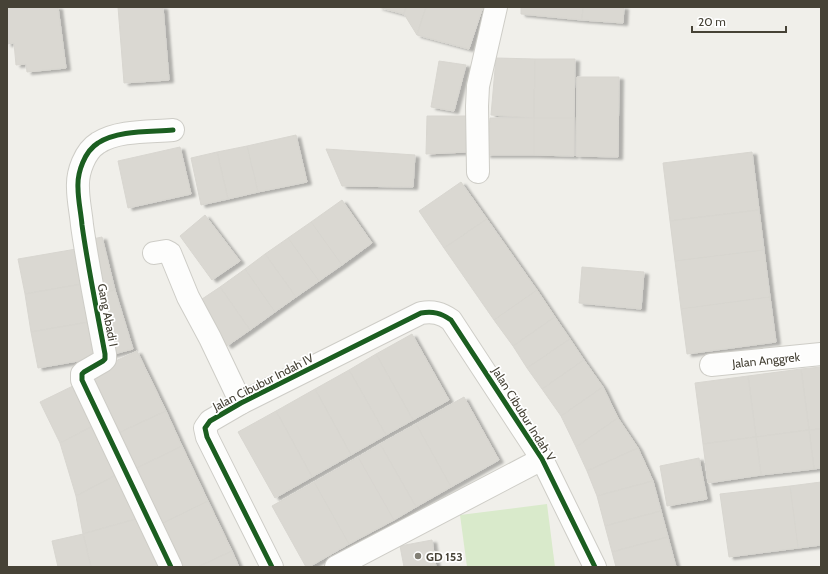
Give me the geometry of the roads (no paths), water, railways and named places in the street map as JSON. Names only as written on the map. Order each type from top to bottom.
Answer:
[{"type":"street","points":[[478,172],[478,86],[496,7]]},
{"type":"street","name":"Gang Abadi I","points":[[171,567],[82,380],[82,374],[103,361],[105,359],[105,354],[85,244],[78,188],[79,174],[84,161],[90,150],[98,143],[107,138],[121,134],[173,130]]},
{"type":"street","points":[[154,253],[170,253],[188,297],[210,338],[241,403]]},
{"type":"street","name":"Jalan Cibubur Indah IV","points":[[272,567],[207,437],[205,428],[210,421],[241,403],[421,313],[438,312],[451,320]]},
{"type":"street","name":"Jalan Cibubur Indah V","points":[[451,320],[542,459],[595,567]]},
{"type":"street","name":"Jalan Anggrek","points":[[711,365],[821,354]]},
{"type":"street","points":[[336,567],[542,459]]},
{"type":"place","name":"GD 153","points":[[418,556]]}]
